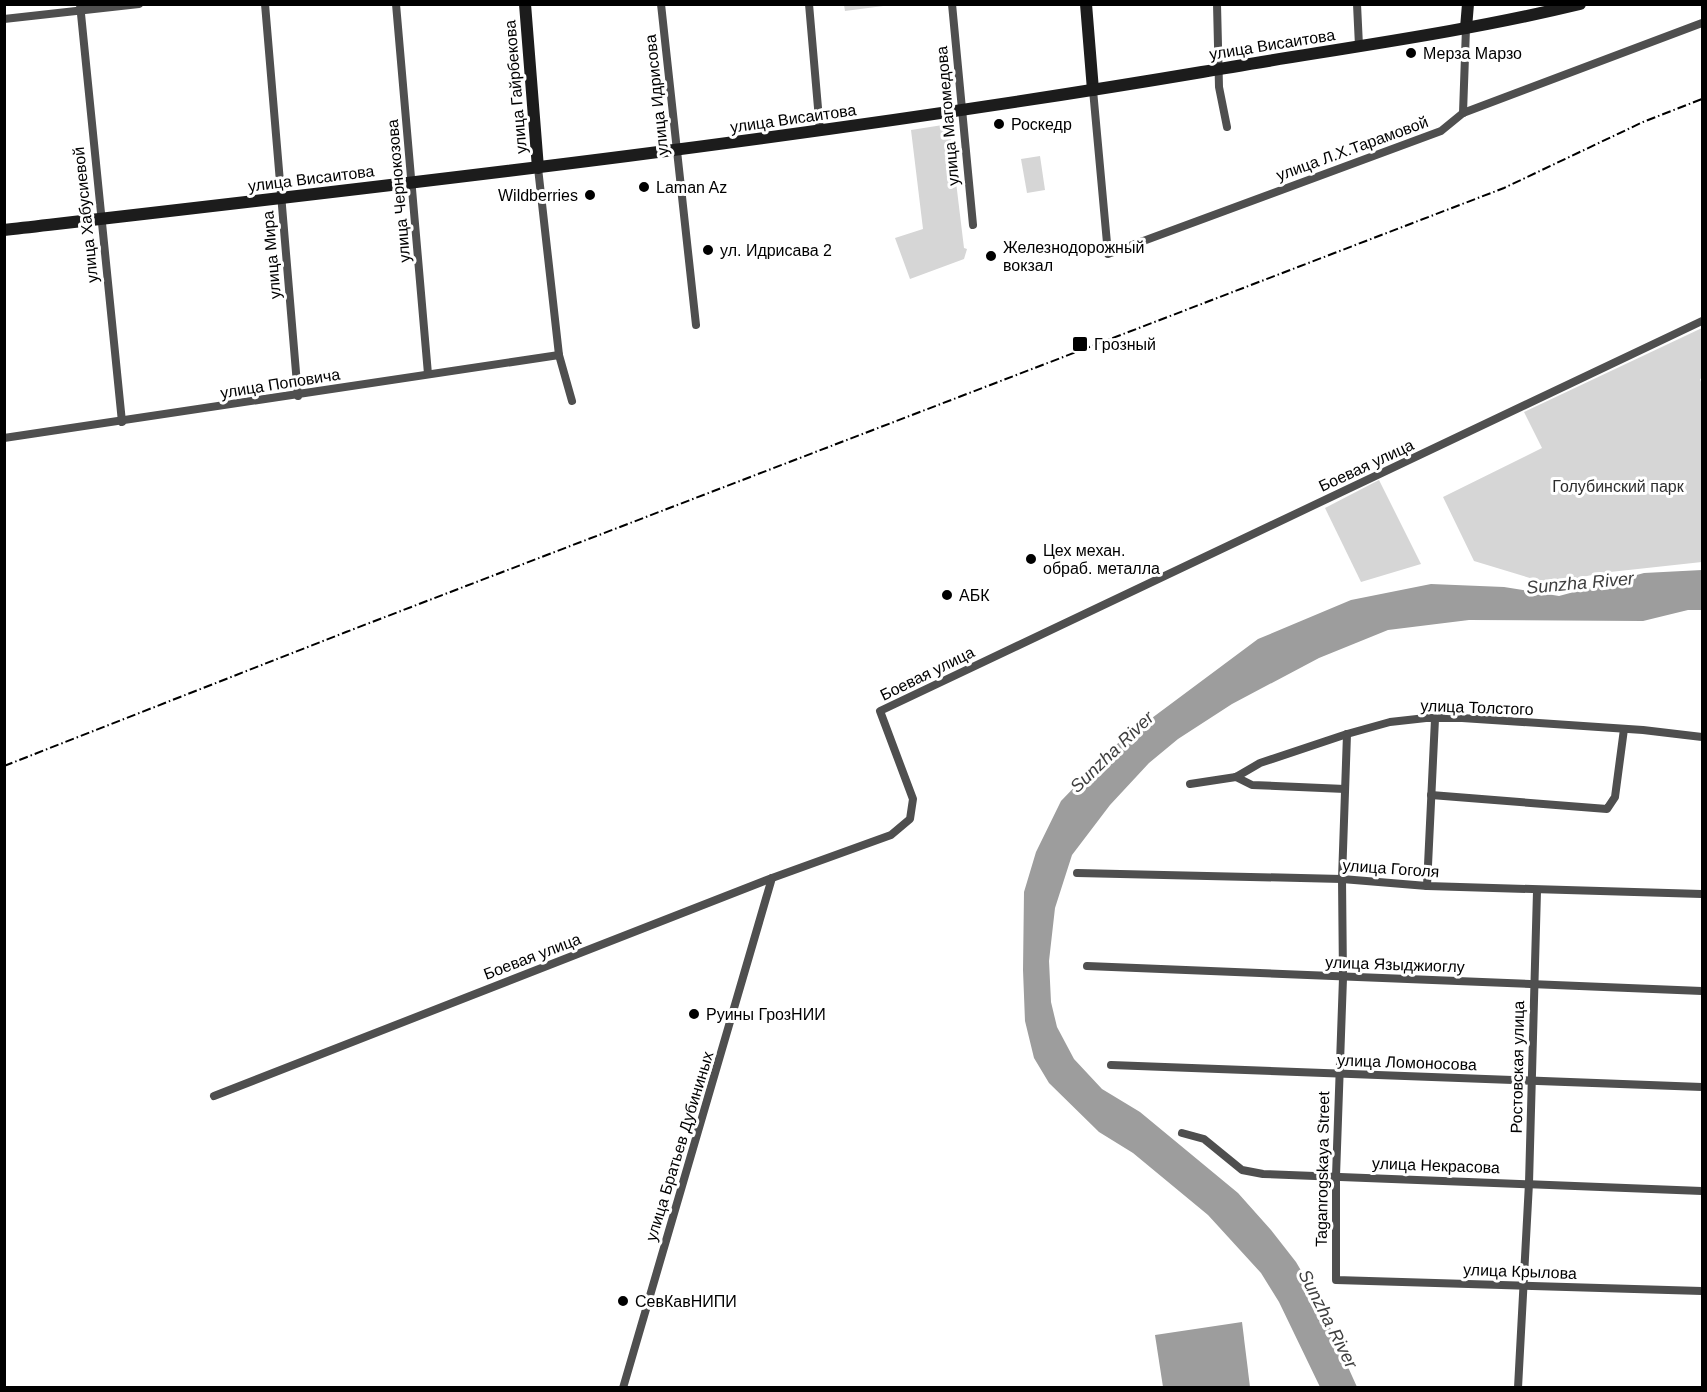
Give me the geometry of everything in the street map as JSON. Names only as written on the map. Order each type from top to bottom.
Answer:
[{"type":"main road","name":"улица Гайрбекова","points":[[525,4],[538,168]]},
{"type":"main road","points":[[1086,4],[1093,90]]},
{"type":"main road","points":[[1466,28],[1468,4]]},
{"type":"main road","name":"улица Висаитова","points":[[4,230],[281,199],[820,132],[1093,90],[1466,28],[1580,4]]},
{"type":"street","points":[[4,19],[80,8],[140,4]]},
{"type":"street","name":"улица Мира","points":[[265,4],[298,396]]},
{"type":"street","name":"улица Чернокозова","points":[[396,4],[428,374]]},
{"type":"street","name":"улица Идрисова","points":[[661,4],[696,325]]},
{"type":"street","points":[[809,4],[820,132]]},
{"type":"street","name":"улица Магомедова","points":[[952,4],[973,225]]},
{"type":"street","points":[[1217,4],[1219,69],[1227,127]]},
{"type":"street","points":[[1357,4],[1359,46]]},
{"type":"street","name":"улица Хабусиевой","points":[[80,8],[122,422]]},
{"type":"street","name":"улица Л.Х.Тарамовой","points":[[1093,90],[1108,254],[1441,132],[1463,113],[1702,24]]},
{"type":"street","points":[[1463,113],[1466,28]]},
{"type":"street","points":[[538,168],[559,355],[572,401]]},
{"type":"street","name":"Боевая улица","points":[[214,1096],[772,878],[891,835],[910,819],[913,799],[880,711],[1702,321]]},
{"type":"street","name":"улица Поповича","points":[[4,438],[298,396],[559,355]]},
{"type":"street","name":"улица Толстого","points":[[1190,784],[1236,777],[1260,763],[1390,722],[1462,718],[1624,729],[1702,737]]},
{"type":"street","points":[[1427,886],[1435,719]]},
{"type":"street","points":[[1431,795],[1607,809],[1615,796],[1624,729]]},
{"type":"street","name":"Taganrogskaya Street","points":[[1336,1280],[1338,1074],[1343,978],[1342,879],[1347,734]]},
{"type":"street","points":[[1236,777],[1252,785],[1345,789]]},
{"type":"street","name":"улица Гоголя","points":[[1077,873],[1342,879],[1537,891],[1702,894]]},
{"type":"street","name":"улица Братьев Дубининых","points":[[623,1388],[772,878]]},
{"type":"street","name":"Ростовская улица","points":[[1518,1388],[1529,1183],[1537,891]]},
{"type":"street","name":"улица Языджиоглу","points":[[1087,966],[1702,991]]},
{"type":"street","name":"улица Ломоносова","points":[[1111,1065],[1702,1087]]},
{"type":"street","name":"улица Некрасова","points":[[1182,1133],[1204,1139],[1242,1170],[1263,1174],[1702,1191]]},
{"type":"street","name":"улица Крылова","points":[[1336,1280],[1702,1291]]},
{"type":"green space","points":[[891,4],[845,11],[844,5]]},
{"type":"green space","points":[[949,124],[964,248],[967,249],[964,259],[910,279],[895,238],[923,229],[911,130]]},
{"type":"green space","points":[[1040,156],[1045,190],[1027,193],[1021,159]]},
{"type":"green space","name":"Голубинский парк","points":[[1702,328],[1702,378],[1700,379],[1702,385],[1702,562],[1601,573],[1550,584],[1474,561],[1443,497],[1542,448],[1524,412]]},
{"type":"green space","points":[[1379,480],[1421,564],[1361,582],[1325,508]]},
{"type":"water","name":"Sunzha River","points":[[1702,570],[1702,610],[1688,610],[1643,621],[1469,620],[1388,630],[1319,658],[1232,704],[1178,739],[1149,763],[1110,805],[1072,855],[1055,908],[1049,961],[1051,1002],[1057,1027],[1074,1059],[1102,1089],[1140,1112],[1238,1193],[1296,1262],[1315,1294],[1357,1387],[1320,1387],[1279,1302],[1261,1273],[1208,1215],[1133,1153],[1099,1132],[1049,1083],[1034,1058],[1025,1021],[1023,970],[1024,892],[1036,852],[1061,801],[1113,747],[1258,639],[1351,600],[1431,584],[1504,587],[1559,596],[1644,573]]},
{"type":"water","points":[[1242,1322],[1250,1387],[1163,1387],[1155,1335]]},
{"type":"railway","points":[[4,766],[346,632],[1504,188],[1643,122],[1702,99]]},
{"type":"place","name":"Мерза Марзо","points":[[1411,53]]},
{"type":"place","name":"Роскедр","points":[[999,124]]},
{"type":"place","name":"Laman Az","points":[[644,187]]},
{"type":"place","name":"Wildberries","points":[[590,195]]},
{"type":"place","name":"ул. Идрисава 2","points":[[708,250]]},
{"type":"place","name":"Железнодорожный вокзал","points":[[991,256]]},
{"type":"place","name":"Грозный","points":[[1080,344]]},
{"type":"place","name":"Цех механ. обраб. металла","points":[[1031,559]]},
{"type":"place","name":"АБК","points":[[947,595]]},
{"type":"place","name":"Руины ГрозНИИ","points":[[694,1014]]},
{"type":"place","name":"СевКавНИПИ","points":[[623,1301]]}]
